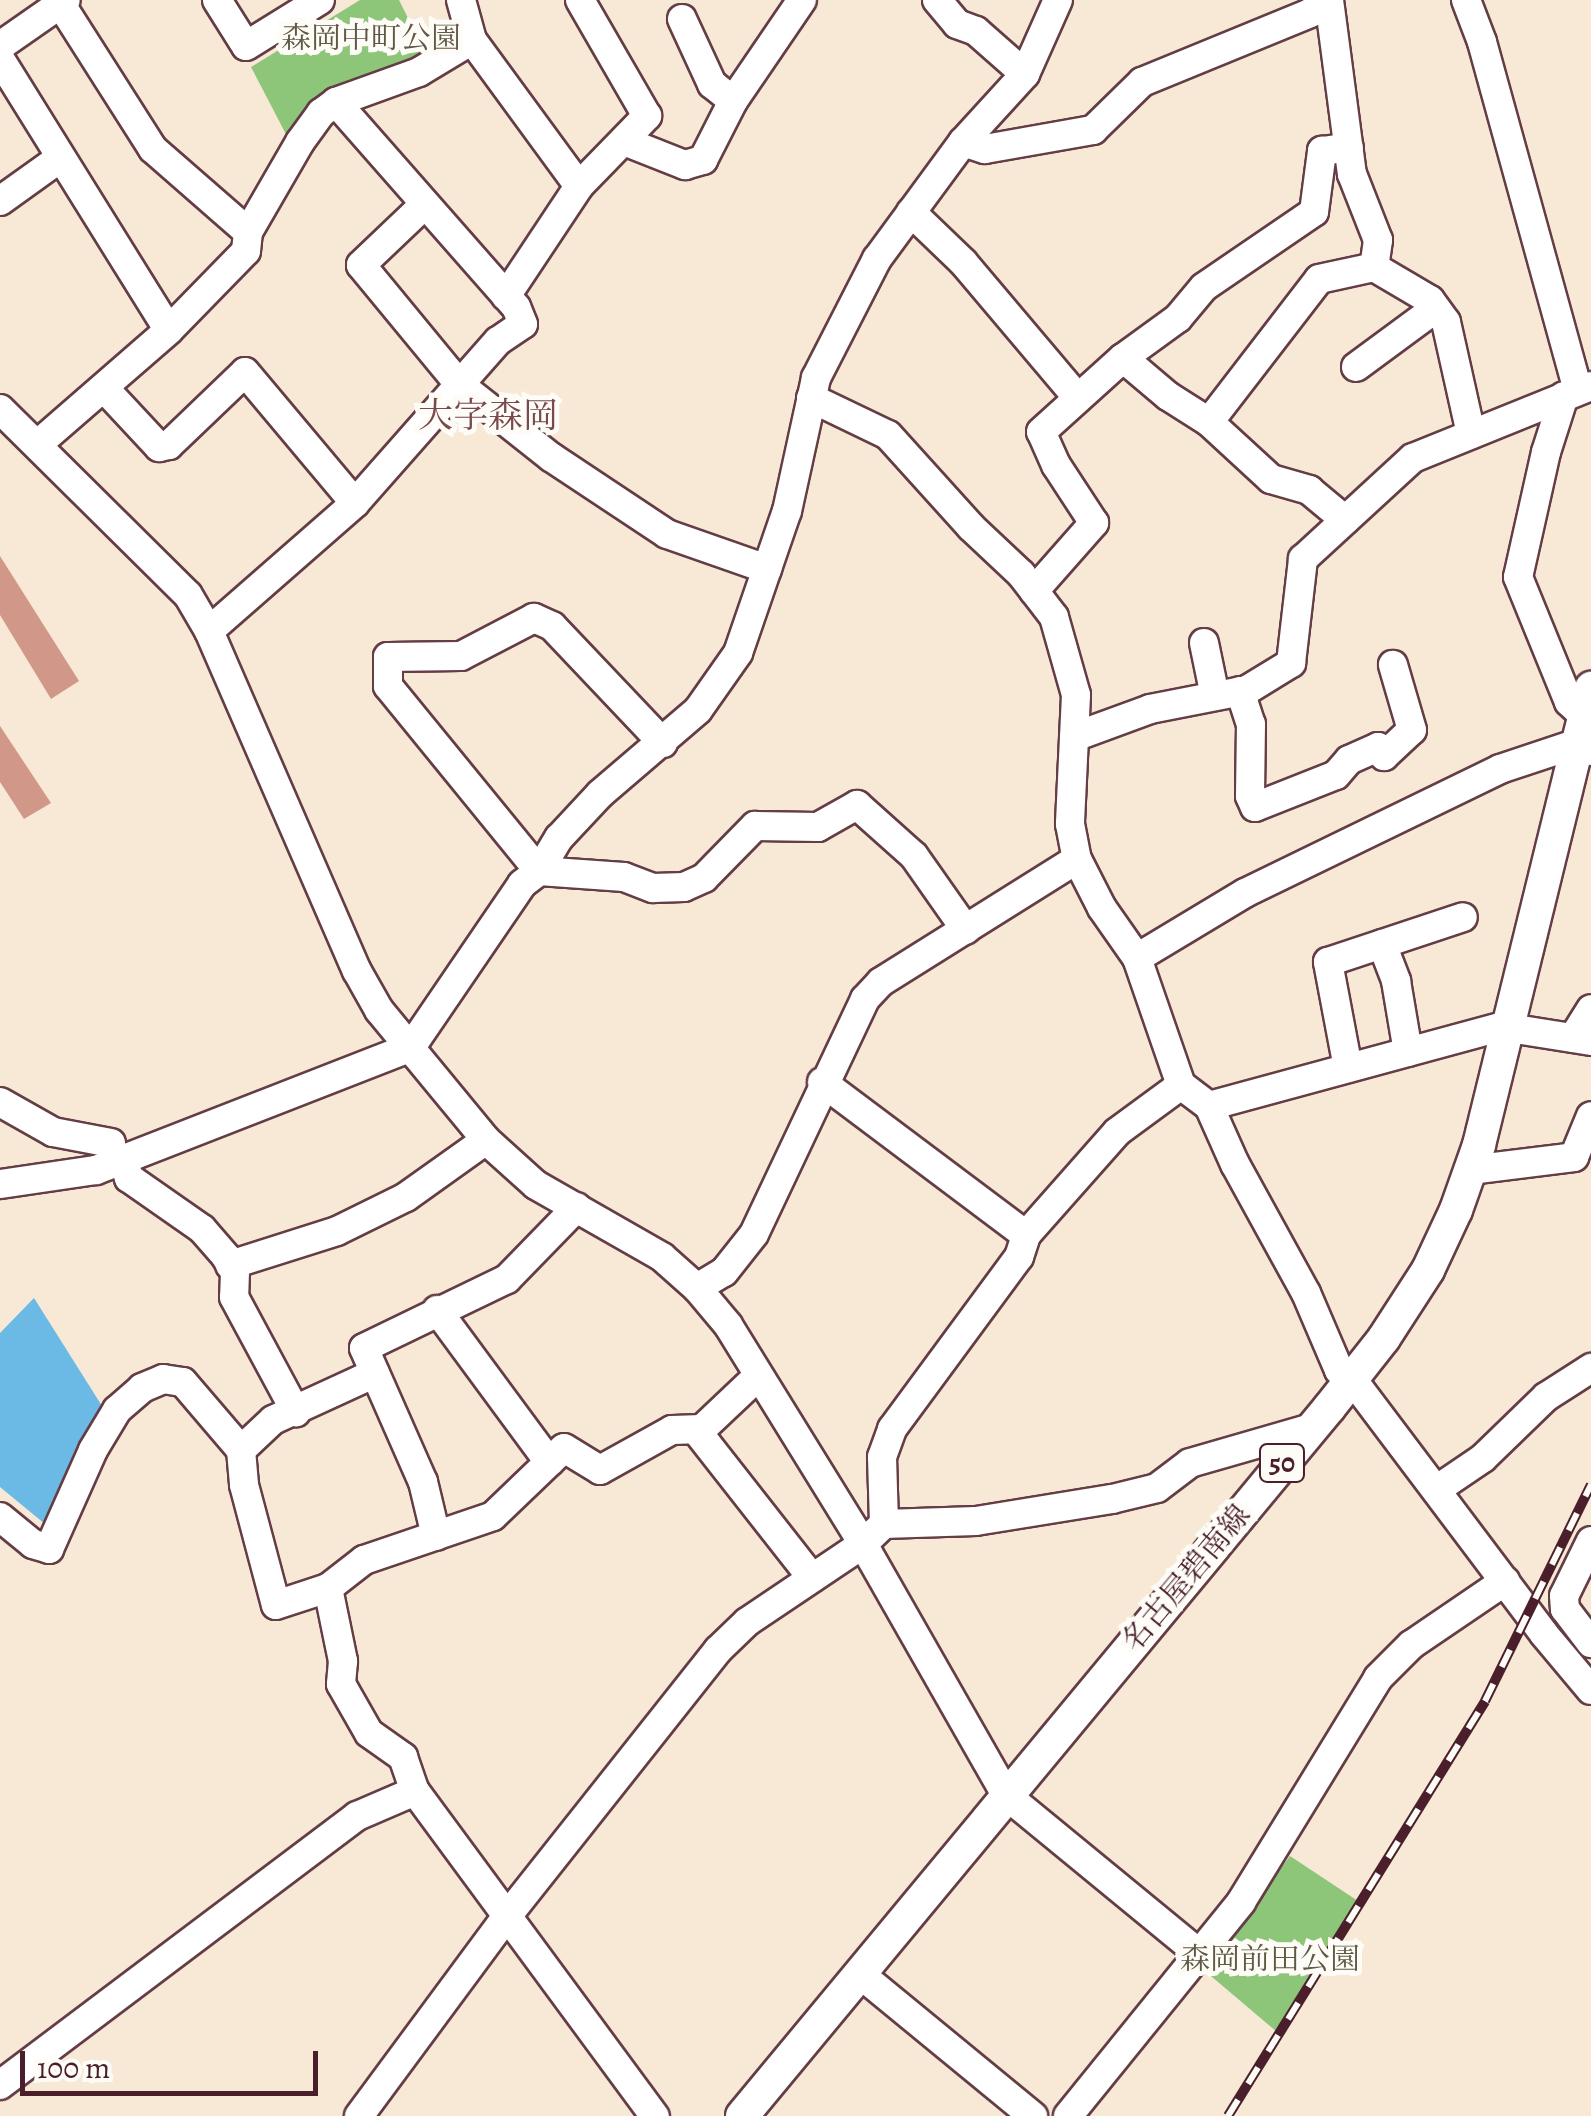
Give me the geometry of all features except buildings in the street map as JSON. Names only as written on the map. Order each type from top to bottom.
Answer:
[{"type":"main road","name":"名古屋碧南線","points":[[742,2116],[1352,1379],[1428,1270],[1470,1170],[1586,725]]},
{"type":"street","points":[[217,0],[246,46],[304,4]]},
{"type":"street","points":[[461,0],[472,40],[579,186]]},
{"type":"street","points":[[506,296],[579,186],[648,116],[580,0]]},
{"type":"street","points":[[624,141],[686,165],[703,160],[733,101],[802,0]]},
{"type":"street","points":[[937,0],[957,24],[976,31],[1025,74]]},
{"type":"street","points":[[0,1184],[96,1170],[118,1152],[410,1047],[522,884],[538,871],[560,838],[600,794],[698,710],[738,653],[786,511],[811,398],[877,259],[963,142],[999,108],[1025,74],[1058,0]]},
{"type":"street","points":[[963,142],[985,149],[1094,130],[1142,82],[1310,13],[1328,0],[1352,174],[1378,240],[1374,266]]},
{"type":"street","points":[[1137,958],[1245,894],[1402,820],[1434,800],[1586,725],[1570,702],[1518,577],[1546,452],[1578,390],[1482,42],[1466,0]]},
{"type":"street","points":[[0,46],[63,2],[153,148],[248,232]]},
{"type":"street","points":[[682,19],[712,84],[733,101]]},
{"type":"street","points":[[38,444],[169,330],[246,251],[248,232],[321,113],[336,102],[419,72],[472,40]]},
{"type":"street","points":[[0,59],[169,330]]},
{"type":"street","points":[[210,632],[355,503],[498,341],[523,324],[506,296],[336,102]]},
{"type":"street","points":[[1034,591],[1094,523],[1056,465],[1040,432],[1123,358],[1178,318],[1204,287],[1314,212],[1322,150],[1349,147]]},
{"type":"street","points":[[0,201],[60,158]]},
{"type":"street","points":[[424,205],[362,265],[460,385],[551,458],[667,534],[768,569]]},
{"type":"street","points":[[910,212],[964,262],[1078,398]]},
{"type":"street","points":[[1209,422],[1319,279],[1374,266],[1410,285],[1446,322],[1471,434]]},
{"type":"street","points":[[1356,367],[1436,308]]},
{"type":"street","points":[[1123,358],[1168,396],[1209,422],[1270,478],[1308,490],[1346,520]]},
{"type":"street","points":[[104,388],[159,447],[168,445],[244,372],[355,503]]},
{"type":"street","points":[[1074,737],[1150,709],[1227,694],[1292,664],[1303,559],[1413,458],[1578,390]]},
{"type":"street","points":[[811,398],[888,434],[1054,616],[1071,680],[1074,737],[1070,824],[1077,859],[1102,908],[1137,958],[1181,1085],[1209,1106],[1306,1293],[1339,1370],[1352,1379],[1591,1690]]},
{"type":"street","points":[[0,409],[188,595],[210,632],[357,971],[379,1010],[486,1140],[536,1186],[662,1258],[697,1288],[728,1325],[863,1544],[1006,1795],[1202,1956]]},
{"type":"street","points":[[663,742],[552,626],[534,618],[461,656],[388,656],[388,686],[538,871],[624,877],[653,888],[684,886],[704,878],[755,826],[818,827],[857,804],[914,856],[966,930]]},
{"type":"street","points":[[1204,643],[1227,694],[1251,724],[1250,796],[1255,807],[1336,775],[1350,760],[1378,747],[1384,756],[1412,730],[1393,664]]},
{"type":"street","points":[[697,1288],[724,1272],[754,1234],[822,1082],[865,999],[881,982],[1077,859]]},
{"type":"street","points":[[1348,1068],[1328,962],[1463,917]]},
{"type":"street","points":[[1382,944],[1396,981],[1408,1052]]},
{"type":"street","points":[[1209,1106],[1509,1026],[1582,1039],[1591,1009]]},
{"type":"street","points":[[822,1082],[1026,1235]]},
{"type":"street","points":[[884,1524],[882,1456],[892,1429],[1019,1257],[1026,1235],[1117,1132],[1181,1085]]},
{"type":"street","points":[[0,1102],[53,1132],[118,1152],[129,1178],[202,1229],[235,1272],[234,1297],[296,1412]]},
{"type":"street","points":[[1470,1170],[1574,1157],[1591,1116]]},
{"type":"street","points":[[230,1265],[337,1231],[406,1197],[486,1140]]},
{"type":"street","points":[[436,1536],[423,1482],[364,1348],[506,1279],[577,1208]]},
{"type":"street","points":[[437,1310],[549,1462]]},
{"type":"street","points":[[1436,1490],[1483,1458],[1546,1397],[1591,1368]]},
{"type":"street","points":[[241,1450],[273,1420],[375,1373]]},
{"type":"street","points":[[0,1517],[32,1544],[49,1550],[93,1450],[117,1410],[142,1388],[162,1379],[183,1382],[241,1450],[244,1485],[276,1605],[328,1588],[364,1560],[493,1516],[564,1448],[600,1470],[672,1430],[696,1430],[718,1418],[758,1376]]},
{"type":"street","points":[[359,2116],[508,1915],[718,1650],[747,1622],[863,1544],[884,1524],[976,1522],[1112,1499],[1157,1488],[1190,1463],[1311,1428]]},
{"type":"street","points":[[696,1430],[812,1578]]},
{"type":"street","points":[[1591,1541],[1564,1596],[1564,1609],[1591,1643]]},
{"type":"street","points":[[1068,2116],[1202,1956],[1241,1902],[1378,1678],[1411,1645],[1506,1582]]},
{"type":"street","points":[[328,1588],[343,1661],[340,1684],[369,1732],[403,1757],[415,1791],[655,2116]]},
{"type":"street","points":[[0,2085],[357,1816],[415,1791]]},
{"type":"street","points":[[860,1974],[1033,2116]]},
{"type":"green space","name":"森岡中町公園","points":[[360,0],[399,0],[427,56],[289,140],[251,67]]},
{"type":"green space","name":"森岡前田公園","points":[[1290,1856],[1361,1903],[1277,2032],[1205,1971]]},
{"type":"water","points":[[34,1298],[102,1406],[45,1524],[0,1487],[0,1333]]},
{"type":"railway","points":[[1228,2116],[1485,1701],[1591,1485]]},
{"type":"district","name":"大字森岡","points":[[488,415]]}]
